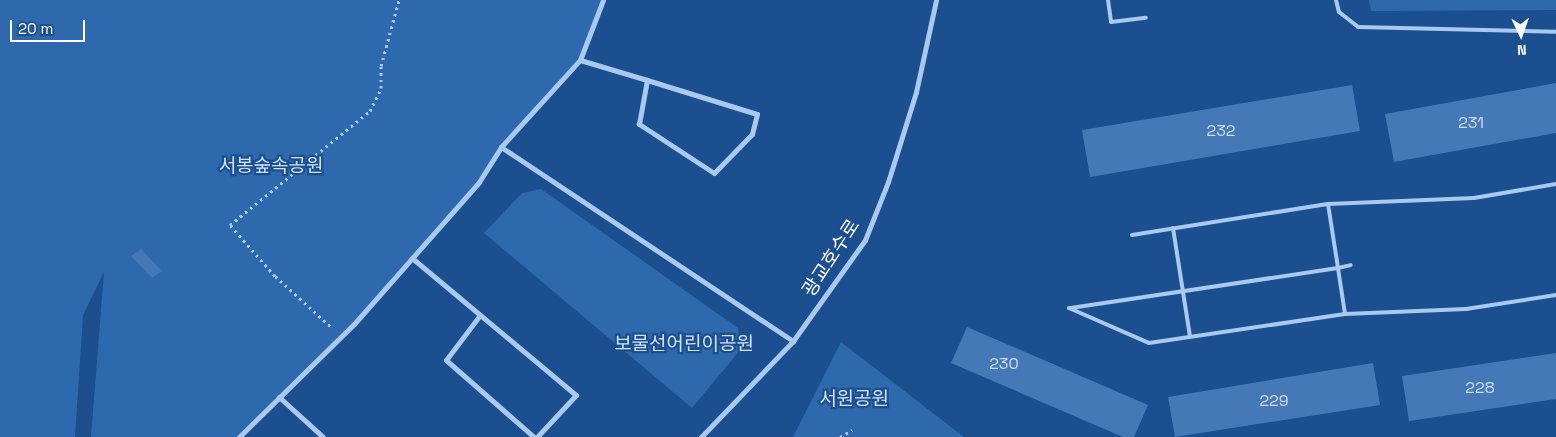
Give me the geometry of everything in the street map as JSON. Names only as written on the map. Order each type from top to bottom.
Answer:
[{"type":"street","points":[[239,437],[341,336],[479,182],[501,147],[580,60],[603,0]]},
{"type":"street","name":"광교호수로","points":[[701,437],[793,341],[865,240],[888,182],[916,92],[936,0]]},
{"type":"street","points":[[580,60],[647,80],[758,114],[752,134],[714,173],[639,124],[647,80]]},
{"type":"street","points":[[501,147],[793,341]]},
{"type":"street","points":[[412,258],[480,315],[576,396],[536,437],[446,360],[480,315]]},
{"type":"street","points":[[279,397],[324,437]]},
{"type":"lane","points":[[1108,0],[1111,22],[1146,18]]},
{"type":"lane","points":[[1336,0],[1339,12],[1358,27],[1556,32]]},
{"type":"lane","points":[[1132,235],[1328,204],[1474,198],[1556,184]]},
{"type":"lane","points":[[1328,204],[1345,314]]},
{"type":"lane","points":[[1173,228],[1190,337]]},
{"type":"lane","points":[[1351,265],[1069,308],[1149,343],[1345,314],[1466,309],[1556,295]]},
{"type":"path","points":[[341,336],[275,276],[230,225],[370,111],[380,88],[381,66],[399,0]]},
{"type":"path","points":[[840,437],[852,430]]},
{"type":"green space","name":"서봉숲속공원","points":[[0,0],[603,0],[580,60],[501,147],[479,182],[354,324],[239,437],[91,437],[104,272],[83,315],[75,437],[0,437]]},
{"type":"green space","points":[[1369,0],[1556,0],[1556,10],[1371,11]]},
{"type":"green space","name":"보물선어린이공원","points":[[541,189],[738,328],[741,349],[692,408],[484,233],[522,193]]},
{"type":"green space","name":"서원공원","points":[[841,342],[964,437],[793,437]]},
{"type":"building","points":[[1556,83],[1556,133],[1394,162],[1385,114]]},
{"type":"building","points":[[1352,85],[1360,131],[1090,177],[1082,130]]},
{"type":"building","points":[[141,249],[162,271],[152,278],[131,256]]},
{"type":"building","points":[[967,327],[1148,405],[1134,437],[1123,437],[951,363]]},
{"type":"building","points":[[1556,353],[1556,399],[1409,421],[1402,376]]},
{"type":"building","points":[[1373,363],[1380,405],[1175,437],[1168,397]]}]
